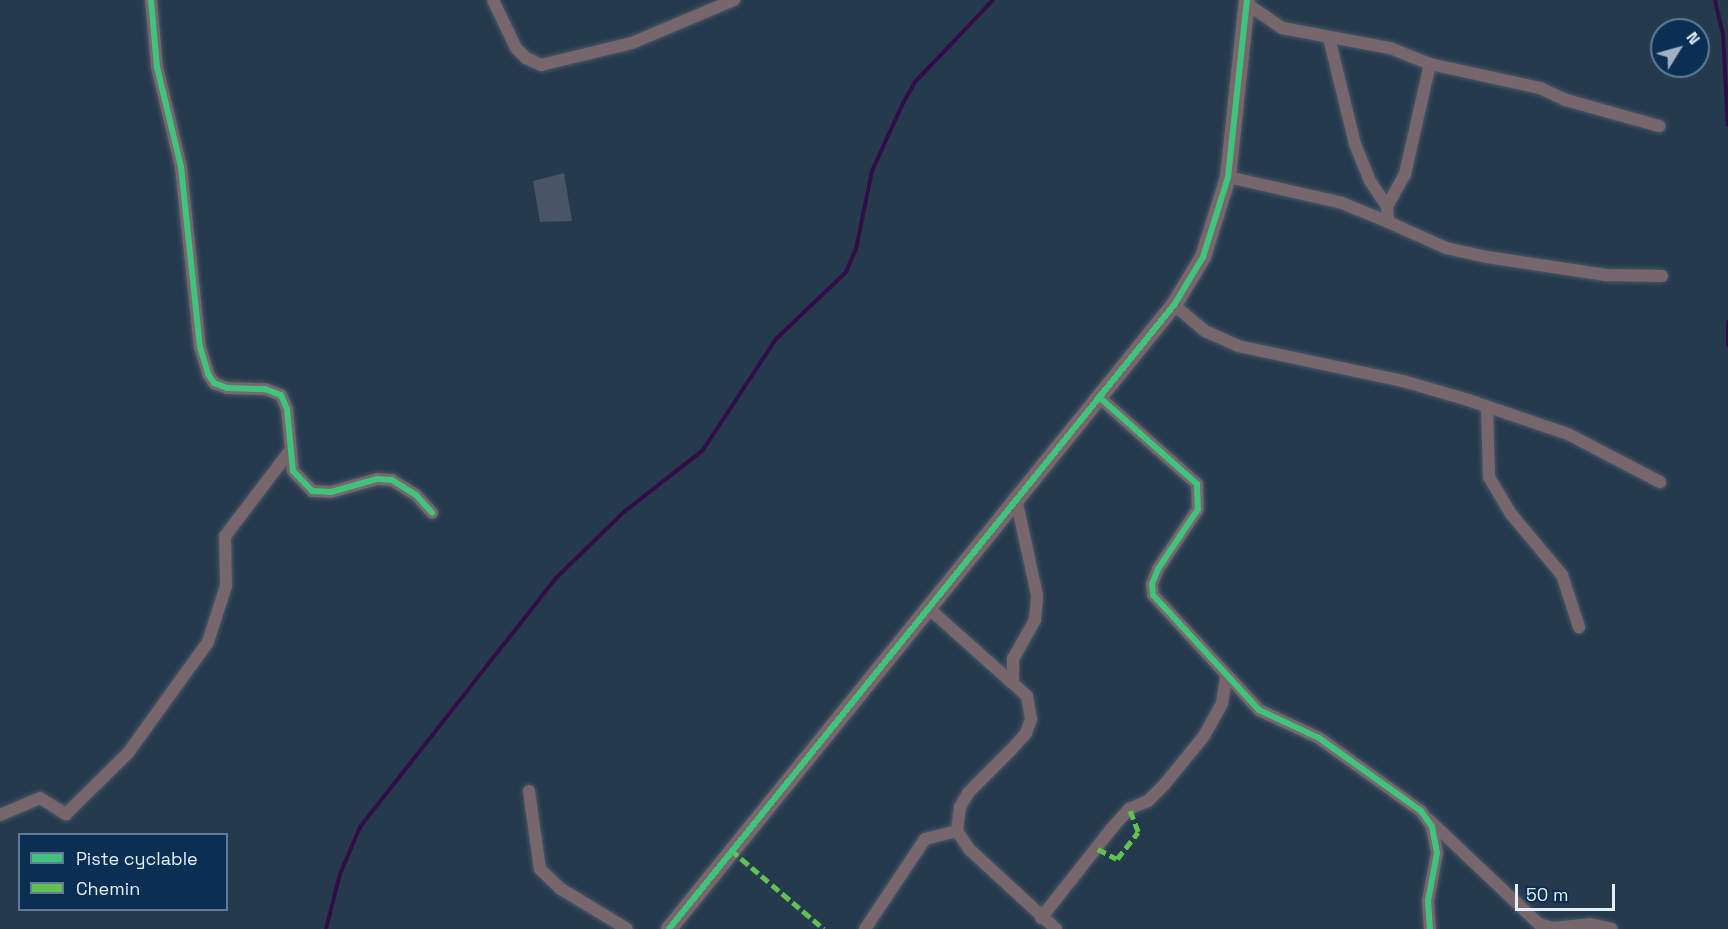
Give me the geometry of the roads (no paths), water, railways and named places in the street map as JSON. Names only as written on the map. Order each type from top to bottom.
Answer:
[{"type":"street","points":[[151,0],[157,67],[181,167],[200,347],[208,374],[214,383],[227,388],[266,389],[281,395],[287,409],[289,452],[293,471],[312,490],[331,492],[377,479],[392,480],[417,495],[432,513]]},
{"type":"street","points":[[493,0],[516,48],[526,58],[541,65],[632,43],[734,0]]},
{"type":"street","points":[[1247,2],[1282,28],[1390,48],[1430,64],[1540,88],[1566,100],[1659,126]]},
{"type":"street","points":[[669,929],[927,607],[1174,305],[1203,257],[1228,177],[1247,2]]},
{"type":"street","points":[[1329,38],[1355,144],[1370,181],[1387,206],[1388,222]]},
{"type":"street","points":[[1387,206],[1405,174],[1430,64]]},
{"type":"street","points":[[1228,177],[1342,203],[1446,248],[1487,257],[1606,275],[1662,276]]},
{"type":"street","points":[[1174,305],[1205,331],[1238,346],[1403,381],[1568,434],[1660,482]]},
{"type":"street","points":[[1099,398],[1197,484],[1198,509],[1158,569],[1152,585],[1153,595],[1226,677],[1259,710],[1319,738],[1428,819],[1539,924],[1553,928],[1590,924],[1611,929]]},
{"type":"street","points":[[1487,409],[1490,477],[1511,514],[1562,575],[1579,627]]},
{"type":"street","points":[[0,815],[40,798],[66,814],[128,753],[208,642],[226,586],[225,536],[289,452]]},
{"type":"street","points":[[1013,683],[1013,659],[1035,620],[1037,595],[1016,499]]},
{"type":"street","points":[[927,607],[1013,683],[1031,704],[1031,719],[1026,733],[968,793],[960,807],[957,831],[970,850],[1041,918],[1056,929]]},
{"type":"street","points":[[1041,918],[1129,809],[1148,801],[1204,736],[1222,703],[1226,677]]},
{"type":"street","points":[[529,791],[540,869],[561,889],[627,929]]},
{"type":"street","points":[[1428,819],[1437,853],[1428,901],[1430,929]]},
{"type":"street","points":[[865,929],[925,839],[957,831]]},
{"type":"waterway","points":[[326,929],[340,874],[360,827],[555,579],[625,511],[703,450],[776,339],[846,272],[856,249],[872,171],[903,103],[915,82],[993,0]]},
{"type":"waterway","points":[[1715,0],[1723,34],[1728,125]]},
{"type":"waterway","points":[[1728,322],[1728,345]]}]
